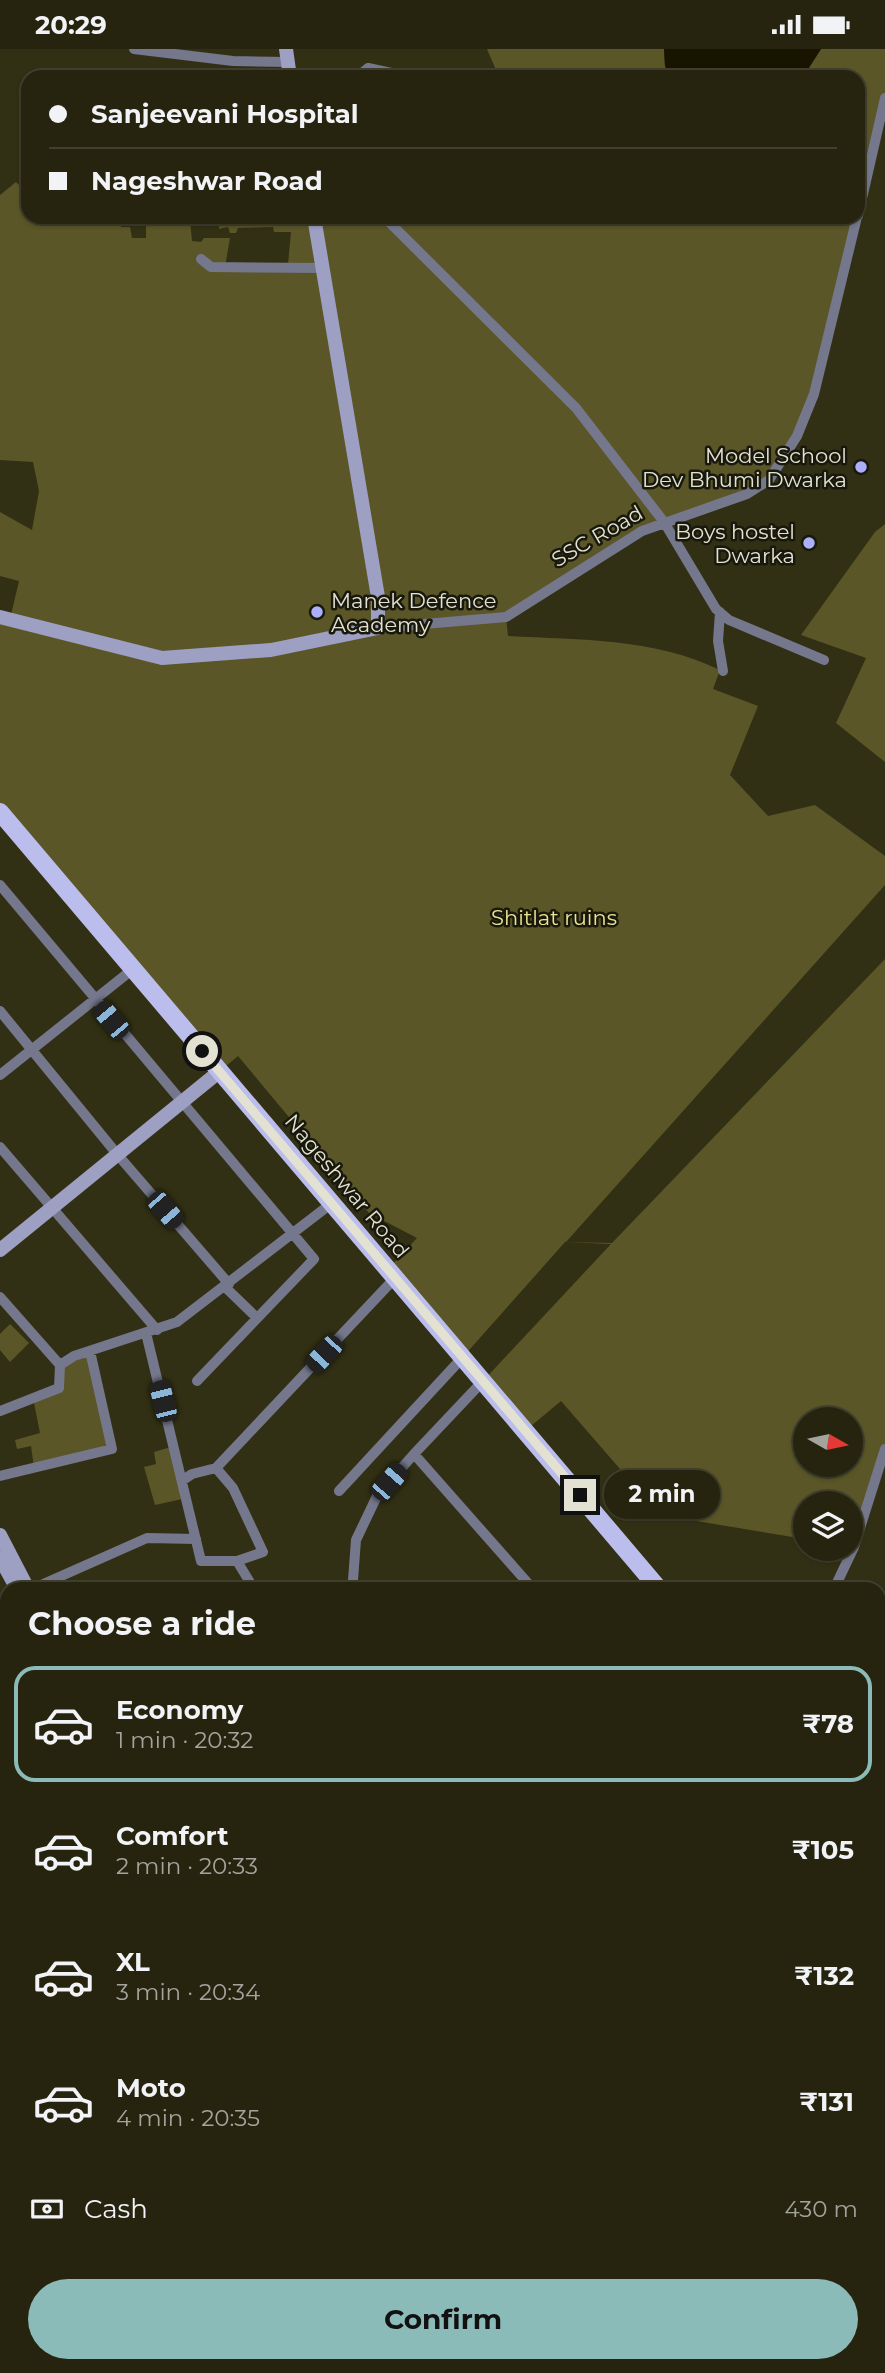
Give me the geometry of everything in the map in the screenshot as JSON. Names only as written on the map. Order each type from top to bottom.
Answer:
[{"type":"main road","name":"Nageshwar Road","points":[[3,821],[133,969],[652,1582]]},
{"type":"street","points":[[134,49],[233,61],[287,55]]},
{"type":"street","name":"SSC Road","points":[[865,182],[885,97]]},
{"type":"street","points":[[315,224],[378,597],[377,628]]},
{"type":"street","points":[[391,224],[576,408],[664,522],[720,613],[763,636],[824,660]]},
{"type":"street","name":"SSC Road","points":[[0,617],[162,657],[271,650],[377,628],[506,617],[642,531],[747,494],[769,480],[797,436],[814,394],[855,224]]},
{"type":"street","points":[[201,259],[211,267],[324,268]]},
{"type":"street","points":[[720,613],[718,641],[723,671]]},
{"type":"street","points":[[2,892],[314,1259],[197,1381]]},
{"type":"street","points":[[0,1075],[133,969]]},
{"type":"street","points":[[0,1011],[257,1318]]},
{"type":"street","points":[[0,1250],[219,1071]]},
{"type":"street","points":[[0,1147],[52,1207],[151,1331],[201,1560],[237,1561],[263,1552],[233,1488],[216,1468]]},
{"type":"street","points":[[60,1366],[74,1356],[177,1322],[294,1235],[332,1203]]},
{"type":"street","points":[[183,1480],[192,1474],[216,1468],[395,1278]]},
{"type":"street","points":[[0,1297],[60,1366],[59,1388],[0,1411]]},
{"type":"street","points":[[0,1476],[112,1448],[90,1351]]},
{"type":"street","points":[[339,1491],[463,1357]]},
{"type":"street","points":[[353,1580],[356,1540],[377,1496],[483,1381]]},
{"type":"street","points":[[837,1582],[854,1547],[885,1449]]},
{"type":"street","points":[[414,1454],[527,1582]]},
{"type":"street","points":[[0,1535],[26,1582]]},
{"type":"street","points":[[46,1582],[147,1538],[196,1539]]},
{"type":"street","points":[[0,1558],[12,1582]]},
{"type":"street","points":[[237,1561],[250,1582]]},
{"type":"green space","points":[[487,49],[664,49],[667,70],[496,70]]},
{"type":"green space","points":[[821,49],[885,49],[885,98],[865,185],[865,70],[808,70]]},
{"type":"green space","name":"Shitlat ruins","points":[[16,182],[21,185],[21,224],[121,224],[121,227],[130,227],[132,238],[146,238],[146,226],[151,224],[190,224],[192,241],[230,238],[225,267],[288,264],[291,232],[274,232],[273,227],[238,228],[236,233],[230,233],[228,227],[219,229],[219,224],[855,224],[814,394],[769,480],[664,522],[506,617],[508,636],[643,646],[695,660],[720,670],[713,689],[758,706],[730,775],[768,816],[815,805],[885,856],[885,885],[566,1242],[612,1243],[885,959],[885,1449],[863,1512],[863,1491],[793,1491],[793,1537],[660,1515],[561,1401],[525,1431],[483,1381],[611,1244],[565,1242],[463,1357],[388,1269],[417,1238],[369,1213],[238,1056],[220,1071],[0,812],[0,616],[10,619],[19,581],[0,576],[0,512],[32,530],[39,491],[33,462],[0,460],[0,195]]},
{"type":"green space","points":[[885,524],[885,762],[836,723],[866,658],[801,635],[875,532]]},
{"type":"green space","points":[[10,1324],[29,1343],[10,1362],[0,1350],[0,1334]]},
{"type":"green space","points":[[90,1351],[112,1449],[34,1468],[31,1446],[17,1449],[15,1440],[40,1433],[33,1398],[59,1388],[60,1365]]},
{"type":"green space","points":[[174,1446],[187,1498],[155,1505],[144,1467],[156,1464],[154,1452]]},
{"type":"shaded area","points":[[664,49],[821,49],[808,70],[667,70]]},
{"type":"place","name":"Model School Dev Bhumi Dwarka","points":[[861,467]]},
{"type":"place","name":"Boys hostel Dwarka","points":[[809,543]]},
{"type":"place","name":"Manek Defence Academy","points":[[317,612]]},
{"type":"route","points":[[202,1051],[580,1495]]}]
